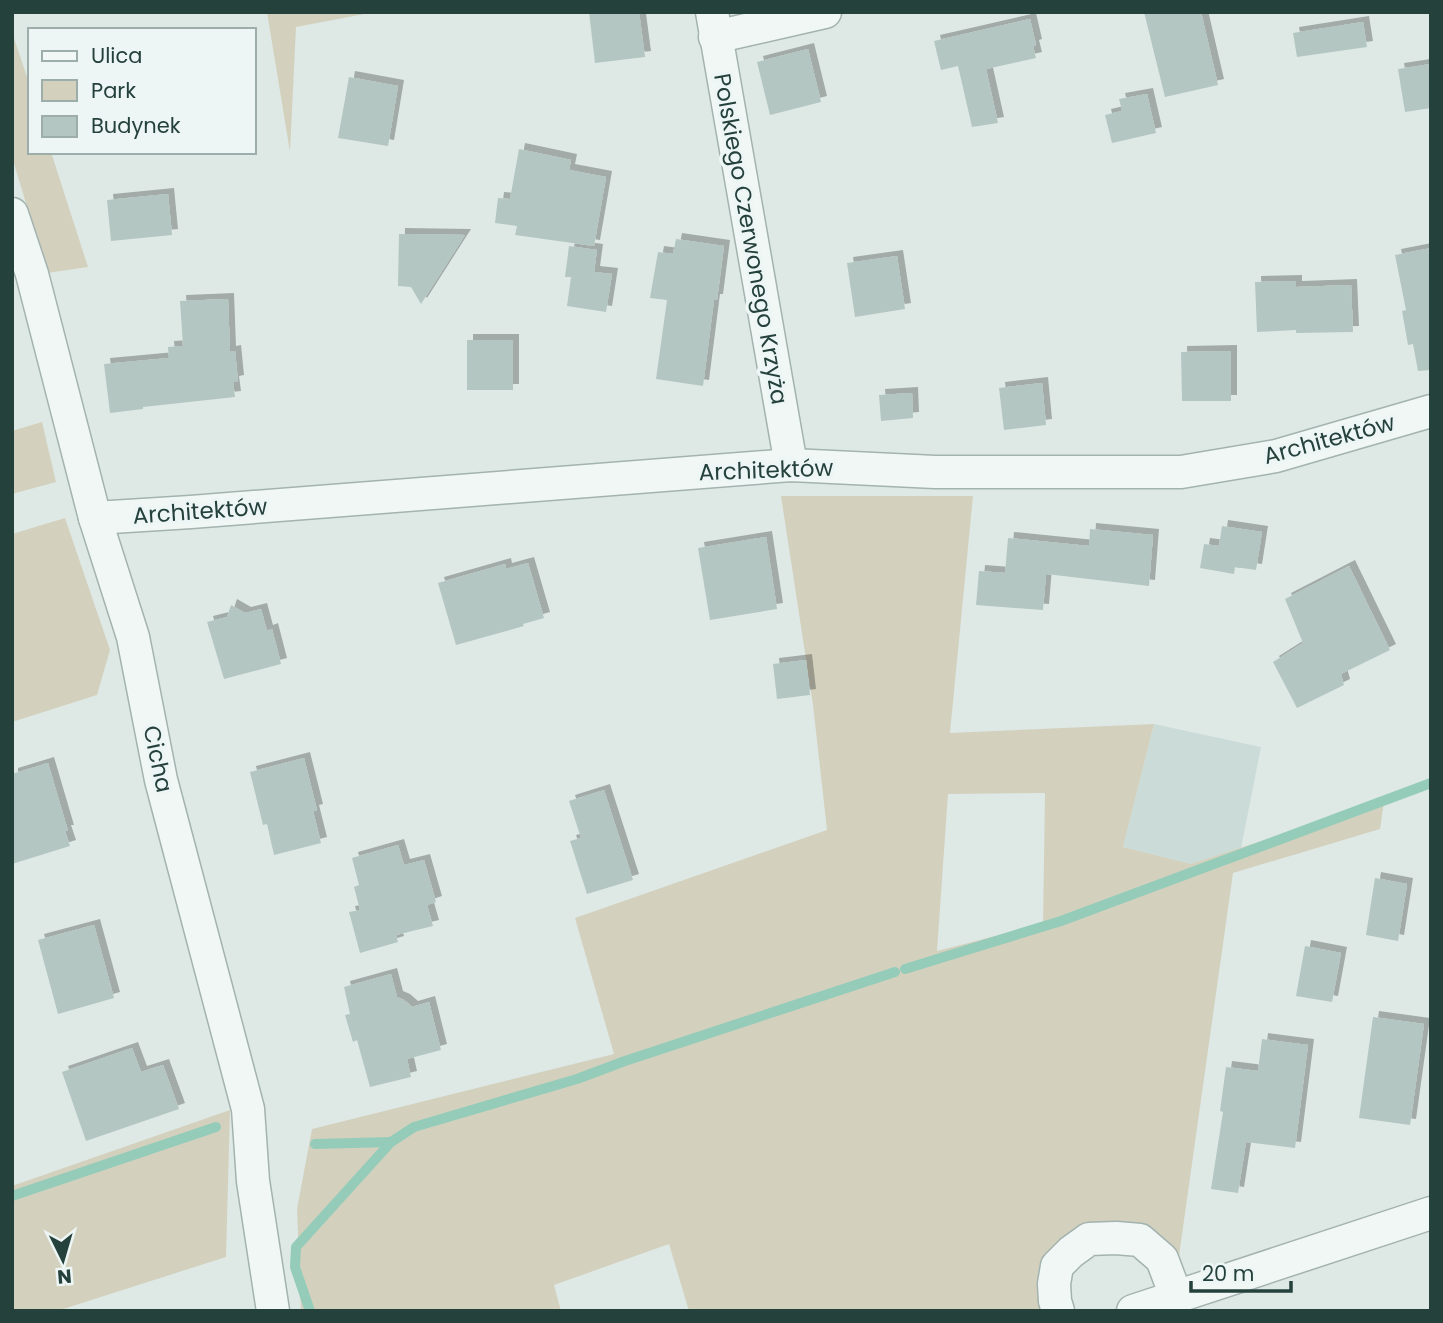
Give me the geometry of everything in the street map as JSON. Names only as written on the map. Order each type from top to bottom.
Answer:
[{"type":"street","points":[[714,25],[825,12]]},
{"type":"street","name":"Polskiego Czerwonego Krzyża","points":[[714,25],[791,465]]},
{"type":"street","name":"Cicha","points":[[12,214],[32,274],[95,517],[133,637],[161,780],[248,1110],[253,1181],[273,1311]]},
{"type":"street","name":"Architektów","points":[[95,517],[191,512],[791,465],[935,472],[1181,472],[1276,456],[1431,411]]},
{"type":"street","points":[[1133,1311],[1431,1213]]},
{"type":"street","points":[[1058,1311],[1054,1284],[1057,1266],[1089,1239],[1140,1240],[1162,1259],[1177,1296]]},
{"type":"shaded area","points":[[1154,724],[1261,747],[1241,848],[1191,864],[1123,847]]},
{"type":"green space","points":[[267,12],[375,12],[296,27],[290,152]]},
{"type":"green space","points":[[12,32],[28,80],[28,154],[52,154],[88,267],[47,273],[12,157]]},
{"type":"green space","points":[[42,422],[56,482],[12,494],[12,431]]},
{"type":"green space","points":[[781,496],[973,496],[950,733],[1154,724],[1123,847],[1191,864],[1384,801],[1380,829],[1233,873],[1178,1263],[1173,1248],[1135,1227],[1046,1263],[1041,1311],[689,1311],[669,1244],[554,1285],[561,1311],[301,1311],[297,1209],[312,1129],[614,1054],[575,918],[827,830],[813,705]],"holes":[[[1045,793],[1043,924],[937,951],[948,794]]]},
{"type":"green space","points":[[65,518],[110,650],[97,695],[12,722],[12,534]]},
{"type":"green space","points":[[230,1110],[226,1257],[57,1311],[12,1311],[12,1186]]},
{"type":"building","points":[[589,12],[639,12],[645,57],[595,63]]},
{"type":"building","points":[[1144,12],[1201,12],[1218,85],[1165,97]]},
{"type":"building","points":[[1030,19],[1036,58],[986,69],[998,123],[972,127],[958,66],[941,70],[934,41]]},
{"type":"building","points":[[1363,22],[1367,47],[1297,57],[1293,33]]},
{"type":"building","points":[[808,49],[821,102],[770,115],[757,62]]},
{"type":"building","points":[[1431,64],[1431,108],[1405,112],[1398,69]]},
{"type":"building","points":[[349,77],[398,86],[388,146],[338,138]]},
{"type":"building","points":[[1147,94],[1156,133],[1112,143],[1105,115],[1122,111],[1119,99]]},
{"type":"building","points":[[519,149],[571,160],[569,170],[606,177],[594,246],[515,235],[517,226],[495,223],[498,198],[510,199]]},
{"type":"building","points":[[168,194],[172,235],[111,241],[107,200]]},
{"type":"building","points":[[399,234],[465,235],[421,304],[411,287],[398,286]]},
{"type":"building","points":[[676,239],[724,246],[703,386],[656,379],[667,300],[650,298],[658,252],[673,254]]},
{"type":"building","points":[[569,246],[597,250],[594,272],[612,274],[606,312],[567,306],[571,277],[565,277]]},
{"type":"building","points":[[1431,248],[1431,370],[1418,371],[1413,344],[1408,345],[1402,311],[1406,310],[1395,255]]},
{"type":"building","points":[[897,256],[905,309],[855,317],[847,263]]},
{"type":"building","points":[[1296,281],[1296,287],[1351,285],[1353,332],[1257,332],[1255,282]]},
{"type":"building","points":[[228,299],[230,352],[235,351],[238,381],[233,382],[235,397],[110,413],[104,364],[169,358],[168,347],[183,346],[180,301]]},
{"type":"building","points":[[467,340],[513,340],[513,390],[467,390]]},
{"type":"building","points":[[1231,351],[1231,401],[1182,401],[1181,352]]},
{"type":"building","points":[[1042,383],[1046,425],[1004,430],[999,388]]},
{"type":"building","points":[[912,393],[913,418],[881,421],[879,395]]},
{"type":"building","points":[[1222,526],[1262,532],[1256,570],[1235,567],[1234,574],[1200,568],[1204,544],[1219,546]]},
{"type":"building","points":[[1090,529],[1153,535],[1149,586],[1046,574],[1043,610],[976,605],[979,571],[1005,573],[1008,538],[1089,546]]},
{"type":"building","points":[[766,537],[777,609],[710,620],[698,548]]},
{"type":"building","points":[[528,563],[544,618],[456,645],[438,583],[505,564],[506,569]]},
{"type":"building","points":[[1349,566],[1390,650],[1341,674],[1344,685],[1297,708],[1273,662],[1303,643],[1285,599]]},
{"type":"building","points":[[231,605],[245,613],[261,609],[267,631],[272,629],[281,664],[224,679],[207,622],[227,617]]},
{"type":"building","points":[[806,660],[810,695],[777,699],[773,664]]},
{"type":"building","points":[[304,758],[317,810],[313,811],[321,843],[274,855],[267,824],[263,825],[250,772]]},
{"type":"building","points":[[48,763],[70,846],[12,864],[12,774]]},
{"type":"building","points":[[604,790],[633,880],[587,894],[570,841],[581,838],[569,801]]},
{"type":"building","points":[[398,845],[404,865],[424,860],[436,902],[427,905],[433,926],[396,935],[398,942],[360,953],[349,912],[360,910],[354,887],[359,885],[352,858]]},
{"type":"building","points":[[1375,878],[1407,884],[1398,941],[1366,935]]},
{"type":"building","points":[[94,925],[114,998],[58,1014],[38,940]]},
{"type":"building","points":[[1305,946],[1341,953],[1332,1002],[1296,996]]},
{"type":"building","points":[[391,974],[397,997],[412,1007],[429,1002],[441,1050],[407,1059],[411,1077],[370,1087],[357,1040],[353,1042],[345,1015],[350,1014],[344,987]]},
{"type":"building","points":[[1373,1017],[1424,1024],[1410,1125],[1359,1118]]},
{"type":"building","points":[[1262,1039],[1308,1045],[1295,1148],[1246,1142],[1238,1193],[1211,1189],[1223,1112],[1220,1111],[1226,1067],[1258,1071]]},
{"type":"building","points":[[132,1048],[141,1072],[163,1065],[179,1109],[86,1141],[62,1072]]},
{"type":"waterway","points":[[905,969],[1061,921],[1431,783]]},
{"type":"waterway","points":[[310,1311],[295,1267],[296,1247],[391,1142],[414,1127],[577,1079],[895,972]]},
{"type":"waterway","points":[[12,1196],[216,1127]]},
{"type":"waterway","points":[[315,1144],[391,1142]]}]
